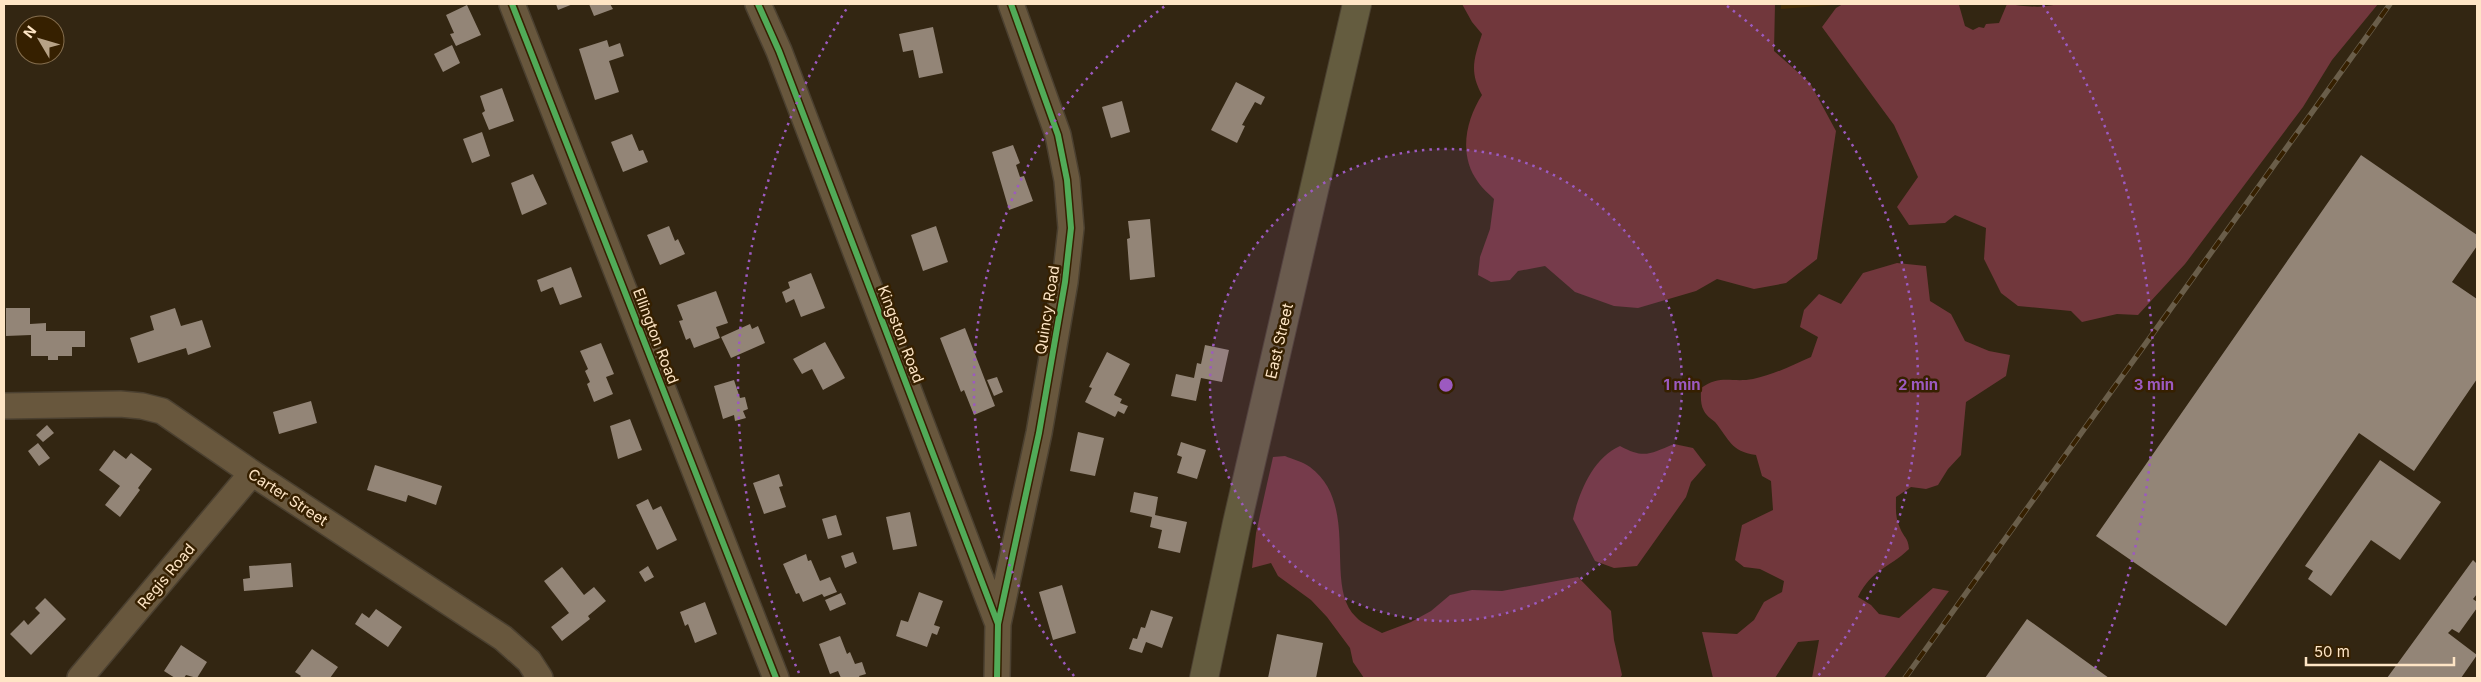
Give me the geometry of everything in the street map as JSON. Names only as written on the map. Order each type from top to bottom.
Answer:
[{"type":"main road","name":"East Street","points":[[1204,678],[1237,523],[1357,4]]},
{"type":"street","name":"Ellington Road","points":[[512,4],[776,678]]},
{"type":"street","name":"Kingston Road","points":[[758,4],[779,51],[998,624],[997,678]]},
{"type":"street","name":"Quincy Road","points":[[998,624],[1039,432],[1065,282],[1072,228],[1067,180],[1058,135],[1011,4]]},
{"type":"street","name":"Carter Street","points":[[4,406],[120,404],[154,408],[171,416],[252,473],[503,638],[529,661],[540,678]]},
{"type":"street","name":"Regis Road","points":[[80,678],[252,473]]},
{"type":"shaded area","points":[[1462,4],[1775,4],[1774,51],[1810,83],[1836,131],[1817,259],[1786,283],[1754,289],[1717,279],[1696,291],[1638,308],[1614,306],[1575,292],[1545,266],[1518,271],[1510,280],[1491,282],[1478,275],[1480,257],[1490,229],[1494,199],[1478,182],[1472,172],[1466,149],[1468,126],[1482,95],[1475,79],[1474,65],[1482,34],[1472,22]]},
{"type":"shaded area","points":[[1781,4],[1844,4],[1781,9]]},
{"type":"shaded area","points":[[1843,4],[1961,4],[1959,5],[1965,26],[1973,30],[1979,27],[1984,28],[1986,24],[1999,23],[2007,4],[2039,7],[2057,4],[2378,4],[2332,60],[2303,107],[2185,264],[2138,315],[2117,314],[2082,322],[2071,311],[2018,306],[2001,293],[1984,259],[1986,228],[1955,215],[1945,223],[1909,225],[1897,207],[1918,177],[1894,125],[1822,27],[1836,8]]},
{"type":"shaded area","points":[[1897,263],[1926,266],[1930,301],[1951,314],[1965,341],[1989,351],[2010,355],[2006,376],[1966,402],[1961,455],[1948,469],[1938,485],[1926,489],[1911,487],[1896,497],[1897,520],[1908,542],[1909,549],[1869,580],[1858,597],[1871,605],[1879,614],[1899,618],[1933,588],[1949,591],[1884,678],[1812,678],[1819,640],[1798,642],[1775,678],[1713,678],[1702,632],[1737,634],[1754,620],[1764,602],[1782,592],[1784,581],[1760,569],[1744,567],[1735,560],[1742,525],[1773,510],[1771,481],[1762,476],[1756,455],[1741,451],[1731,444],[1715,422],[1706,414],[1701,403],[1701,388],[1714,381],[1753,379],[1811,357],[1818,337],[1800,327],[1804,310],[1819,294],[1841,304],[1863,273]]},
{"type":"shaded area","points":[[1674,444],[1693,448],[1706,465],[1691,482],[1686,497],[1637,566],[1614,568],[1595,561],[1573,519],[1583,487],[1595,467],[1610,451],[1620,446],[1635,453],[1647,454]]},
{"type":"shaded area","points":[[1285,456],[1310,467],[1325,483],[1334,502],[1338,523],[1342,586],[1347,603],[1361,622],[1382,633],[1411,622],[1431,611],[1450,595],[1472,590],[1502,591],[1578,577],[1611,611],[1614,640],[1622,675],[1620,678],[1364,678],[1353,662],[1350,648],[1327,617],[1311,600],[1278,576],[1271,563],[1252,568],[1256,533],[1273,457]]},
{"type":"building","points":[[556,4],[573,4],[558,10]]},
{"type":"building","points":[[589,4],[610,4],[613,9],[594,16]]},
{"type":"building","points":[[467,5],[481,35],[456,46],[450,34],[454,33],[446,15]]},
{"type":"building","points":[[933,27],[943,73],[919,78],[913,50],[903,52],[899,34]]},
{"type":"building","points":[[607,40],[609,47],[620,43],[624,56],[609,61],[619,92],[595,100],[579,49]]},
{"type":"building","points":[[452,45],[460,63],[443,72],[434,54]]},
{"type":"building","points":[[1236,82],[1265,97],[1261,105],[1255,102],[1242,125],[1245,126],[1237,143],[1211,130]]},
{"type":"building","points":[[502,88],[514,121],[489,130],[482,113],[485,111],[480,96]]},
{"type":"building","points":[[1122,101],[1130,132],[1111,138],[1102,107]]},
{"type":"building","points":[[482,132],[490,156],[472,163],[463,139]]},
{"type":"building","points":[[632,134],[639,151],[643,150],[648,162],[623,172],[611,142]]},
{"type":"building","points":[[1013,145],[1020,163],[1016,165],[1020,177],[1024,176],[1033,201],[1009,210],[992,152]]},
{"type":"building","points":[[2361,155],[2477,235],[2477,246],[2452,282],[2477,299],[2477,379],[2414,471],[2359,433],[2226,626],[2096,536]]},
{"type":"building","points":[[533,174],[547,204],[522,215],[511,183]]},
{"type":"building","points":[[1150,219],[1155,277],[1130,280],[1127,239],[1130,238],[1128,221]]},
{"type":"building","points":[[669,226],[675,241],[678,239],[685,254],[660,265],[647,235]]},
{"type":"building","points":[[936,226],[948,262],[923,271],[911,235]]},
{"type":"building","points":[[571,267],[582,297],[560,305],[553,287],[541,292],[537,280]]},
{"type":"building","points":[[811,273],[825,308],[801,317],[794,299],[786,303],[782,292],[790,288],[788,282]]},
{"type":"building","points":[[716,291],[728,323],[716,327],[720,338],[694,348],[690,338],[686,340],[679,321],[683,320],[677,305]]},
{"type":"building","points":[[6,308],[30,308],[30,324],[46,323],[46,331],[85,331],[85,347],[72,347],[72,356],[58,356],[58,360],[48,360],[48,356],[31,356],[31,335],[6,336]]},
{"type":"building","points":[[175,308],[181,326],[202,320],[211,347],[188,355],[186,348],[138,363],[130,338],[154,330],[150,316]]},
{"type":"building","points":[[750,324],[752,329],[758,326],[765,343],[731,358],[721,337]]},
{"type":"building","points":[[965,328],[995,406],[974,415],[964,390],[961,392],[940,338]]},
{"type":"building","points":[[825,342],[845,378],[823,390],[812,369],[802,374],[793,359]]},
{"type":"building","points":[[601,343],[614,374],[606,377],[613,394],[594,402],[587,384],[590,382],[585,371],[588,369],[580,351]]},
{"type":"building","points":[[1205,345],[1229,350],[1222,382],[1201,378],[1196,401],[1171,396],[1176,374],[1194,378],[1197,363],[1201,364]]},
{"type":"building","points":[[1107,352],[1130,364],[1114,395],[1122,399],[1120,403],[1128,406],[1124,414],[1118,411],[1115,417],[1085,402],[1092,388],[1089,387]]},
{"type":"building","points":[[997,377],[1003,392],[994,396],[987,380]]},
{"type":"building","points":[[734,380],[740,398],[745,397],[748,409],[743,411],[746,418],[735,421],[734,415],[723,419],[714,386]]},
{"type":"building","points":[[311,401],[317,423],[279,434],[273,412]]},
{"type":"building","points":[[630,419],[642,450],[618,459],[610,426]]},
{"type":"building","points":[[47,425],[54,433],[43,442],[36,435]]},
{"type":"building","points":[[1078,432],[1104,438],[1095,476],[1070,471]]},
{"type":"building","points":[[1181,442],[1206,450],[1197,479],[1177,473],[1182,457],[1177,455]]},
{"type":"building","points":[[38,443],[50,458],[39,466],[28,451]]},
{"type":"building","points":[[114,450],[126,459],[131,453],[152,469],[138,488],[140,490],[120,517],[105,505],[120,486],[99,470]]},
{"type":"building","points":[[2380,460],[2441,502],[2400,560],[2371,540],[2331,596],[2308,579],[2313,571],[2305,566]]},
{"type":"building","points":[[375,465],[442,486],[436,505],[408,495],[406,502],[367,490]]},
{"type":"building","points":[[779,474],[783,486],[779,487],[786,507],[764,514],[753,483]]},
{"type":"building","points":[[1134,492],[1158,497],[1155,515],[1187,522],[1180,553],[1158,548],[1162,530],[1150,527],[1152,517],[1130,512]]},
{"type":"building","points":[[648,499],[653,510],[661,506],[677,540],[657,550],[636,505]]},
{"type":"building","points":[[910,512],[917,546],[893,550],[886,517]]},
{"type":"building","points":[[836,515],[842,535],[828,539],[822,519]]},
{"type":"building","points":[[853,552],[857,563],[845,568],[841,556]]},
{"type":"building","points":[[806,554],[808,561],[811,560],[820,581],[830,577],[837,592],[824,597],[822,594],[803,602],[799,593],[796,594],[783,564]]},
{"type":"building","points":[[2473,560],[2477,564],[2477,594],[2473,599],[2477,602],[2477,608],[2459,633],[2452,629],[2448,633],[2477,655],[2461,678],[2387,678]]},
{"type":"building","points":[[291,563],[293,587],[244,591],[243,579],[250,578],[249,566]]},
{"type":"building","points":[[648,566],[654,577],[645,582],[639,572]]},
{"type":"building","points":[[562,567],[584,595],[594,587],[606,601],[588,616],[590,619],[562,641],[551,627],[569,613],[544,581]]},
{"type":"building","points":[[1062,585],[1076,633],[1053,640],[1039,592]]},
{"type":"building","points":[[919,592],[943,601],[934,625],[940,627],[937,635],[932,633],[927,647],[896,636],[901,620],[908,622]]},
{"type":"building","points":[[841,593],[846,604],[830,611],[825,600]]},
{"type":"building","points":[[45,598],[66,619],[31,655],[10,634],[24,620],[28,625],[40,613],[35,608]]},
{"type":"building","points":[[705,602],[717,634],[695,643],[688,624],[685,626],[680,612]]},
{"type":"building","points":[[376,609],[402,627],[388,647],[355,624],[362,613],[369,618]]},
{"type":"building","points":[[1151,610],[1173,617],[1162,648],[1146,642],[1142,653],[1129,649],[1133,638],[1137,639],[1141,627],[1145,628]]},
{"type":"building","points":[[2027,619],[2109,678],[1985,678]]},
{"type":"building","points":[[1277,634],[1323,643],[1316,678],[1268,678]]},
{"type":"building","points":[[840,636],[847,654],[850,652],[855,664],[862,662],[866,674],[859,676],[860,678],[841,678],[838,671],[830,674],[819,644]]},
{"type":"building","points":[[181,645],[207,662],[197,678],[186,675],[184,678],[175,678],[164,671]]},
{"type":"building","points":[[312,649],[338,667],[330,678],[299,678],[301,676],[295,672]]},
{"type":"railway","points":[[1905,678],[2390,4]]},
{"type":"cycle path","points":[[512,4],[776,678]]},
{"type":"cycle path","points":[[758,4],[779,51],[998,624],[997,678]]},
{"type":"cycle path","points":[[998,624],[1039,433],[1065,282],[1071,228],[1067,180],[1058,135],[1011,4]]}]
